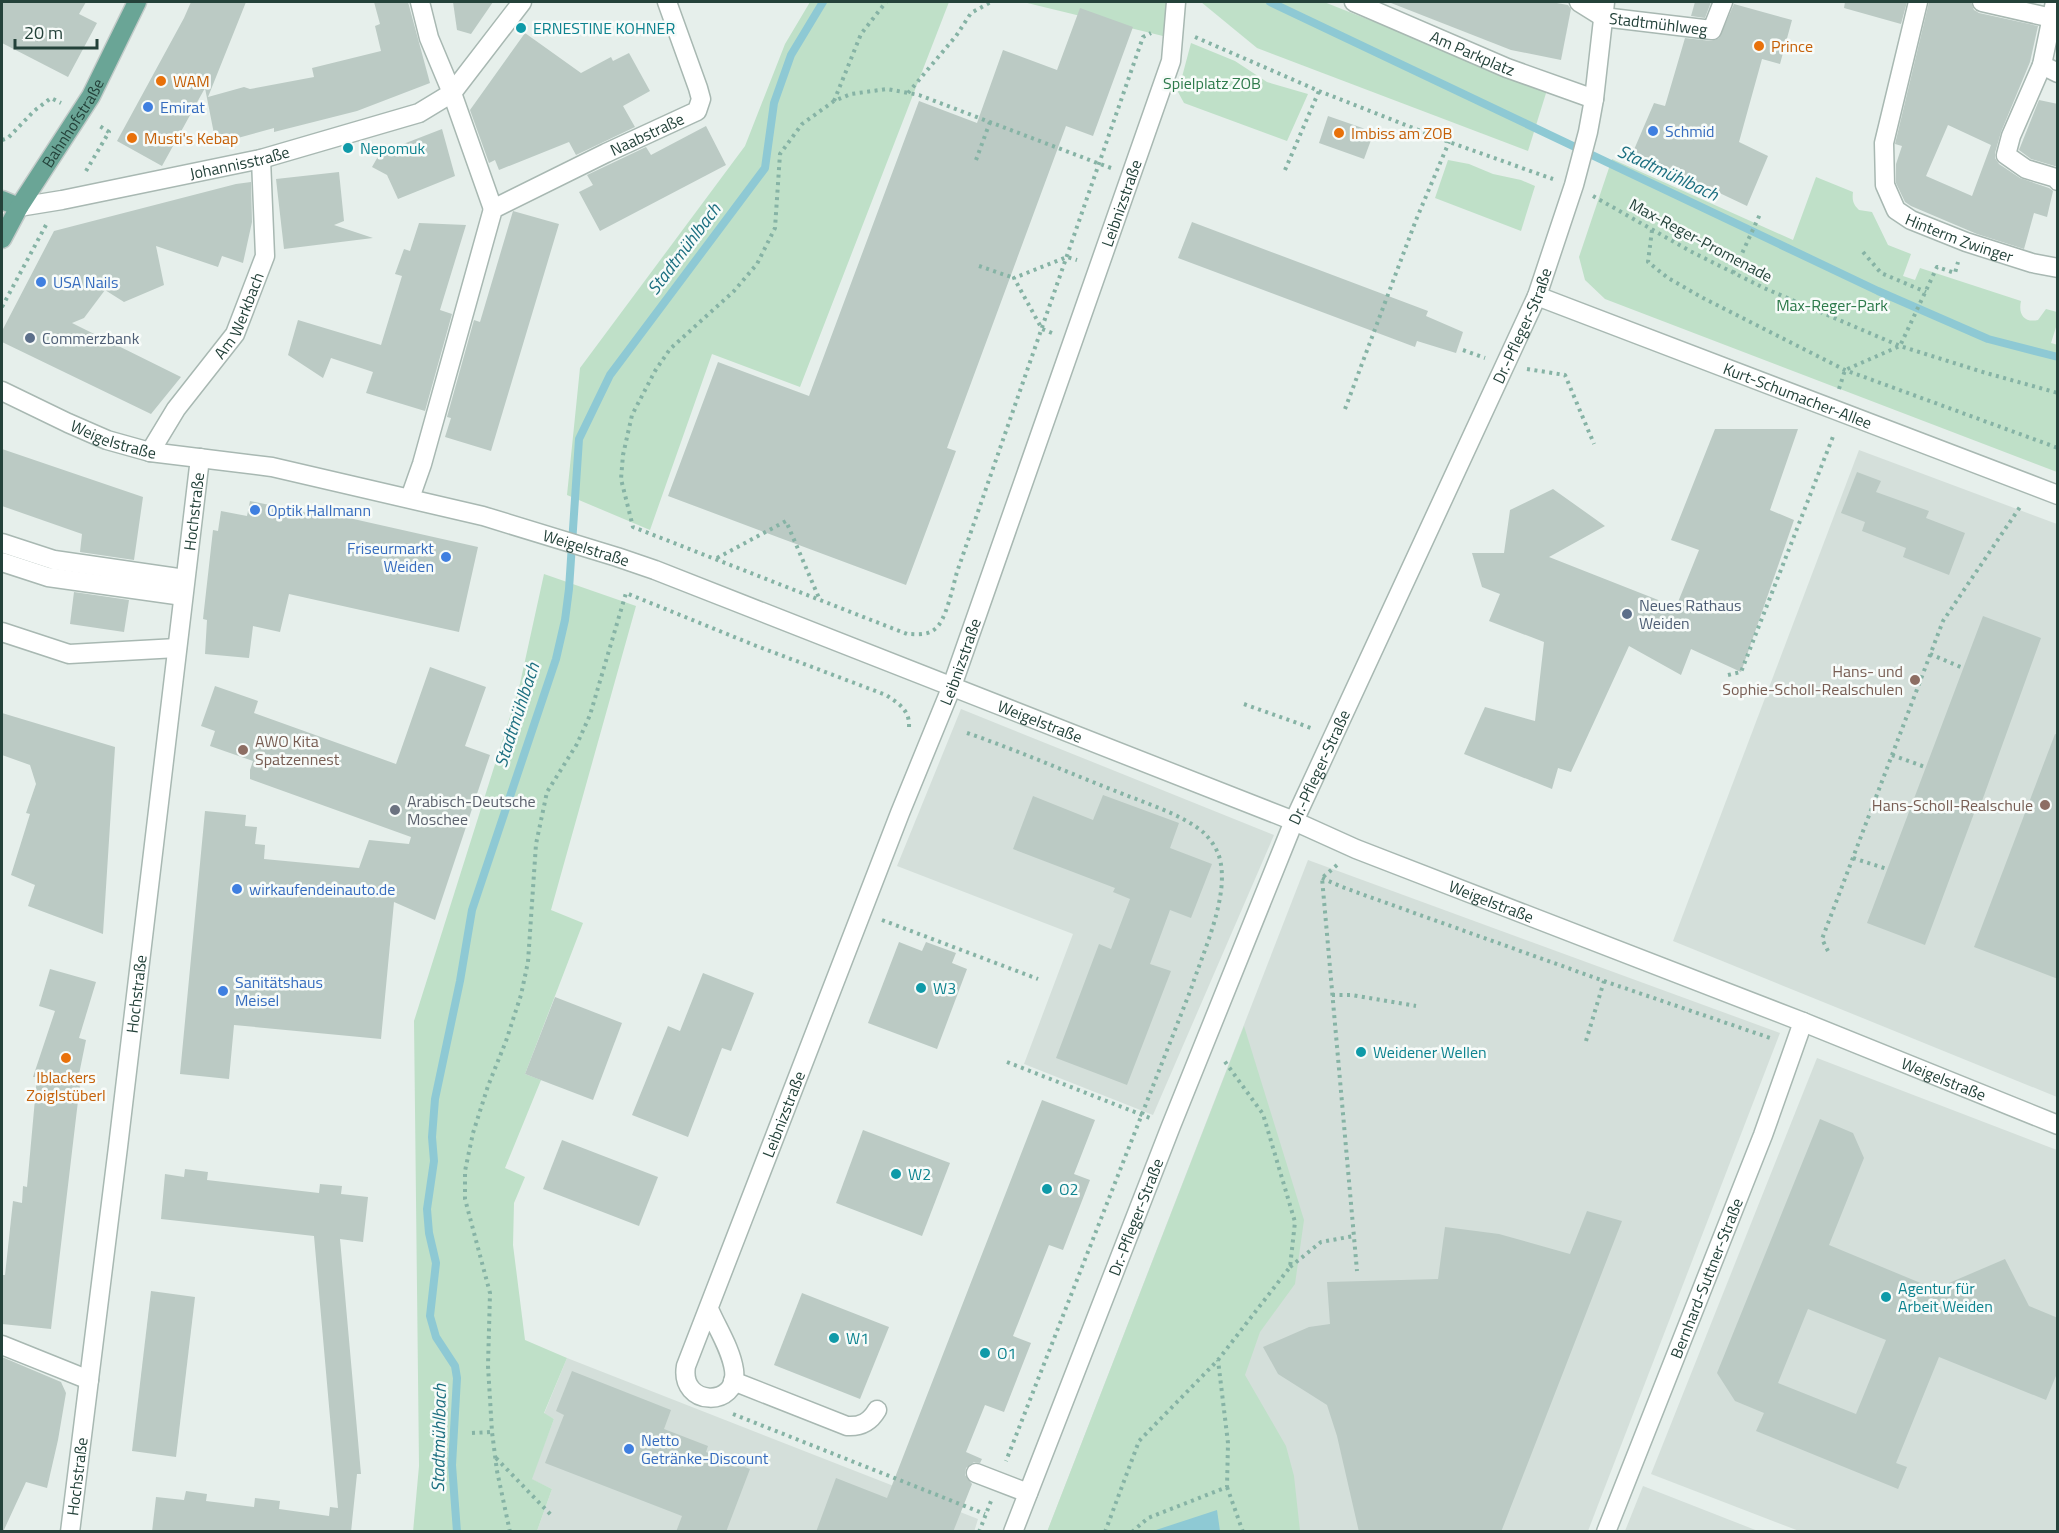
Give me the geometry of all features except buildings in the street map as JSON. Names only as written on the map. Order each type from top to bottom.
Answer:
[{"type":"main road","name":"Bahnhofstraße","points":[[2,239],[19,207],[91,96],[137,2]]},
{"type":"main road","points":[[2,200],[19,207]]},
{"type":"street","points":[[410,498],[422,464],[493,209],[452,93],[429,38],[420,2]]},
{"type":"street","name":"Johannisstraße","points":[[19,207],[261,159],[419,113],[452,93],[522,2]]},
{"type":"street","name":"Naabstraße","points":[[493,209],[697,111],[701,99],[698,88],[667,2]]},
{"type":"street","name":"Am Parkplatz","points":[[1354,2],[1507,68],[1594,99]]},
{"type":"street","name":"Stadtmühlweg","points":[[1580,2],[1604,9],[1712,30],[1723,2]]},
{"type":"street","name":"Hinterm Zwinger","points":[[1918,2],[1884,143],[1885,185],[1896,210],[1911,220],[1966,242],[2032,263],[2058,268]]},
{"type":"street","points":[[1982,2],[2053,10],[2050,69],[2011,136],[2006,155],[2026,169],[2056,178],[2058,181]]},
{"type":"street","name":"Dr.-Pfleger-Straße","points":[[1013,1532],[1206,1037],[1294,821],[1537,296],[1574,185],[1588,132],[1604,9]]},
{"type":"street","name":"Leibnizstraße","points":[[704,1397],[693,1392],[687,1385],[686,1366],[952,686],[1171,61],[1175,10]]},
{"type":"street","name":"Am Werkbach","points":[[150,452],[176,409],[234,334],[265,256],[261,159]]},
{"type":"street","name":"Kurt-Schumacher-Allee","points":[[1537,296],[2058,495]]},
{"type":"street","name":"Weigelstraße","points":[[2,391],[106,440],[150,452],[272,467],[410,498],[483,516],[617,557],[952,686],[1294,821],[1356,849],[1803,1022],[2058,1125]]},
{"type":"street","name":"Hochstraße","points":[[70,1532],[200,458]]},
{"type":"street","points":[[2,543],[54,560],[184,587]]},
{"type":"street","points":[[2,562],[48,577],[184,587]]},
{"type":"street","points":[[2,632],[69,654],[177,648]]},
{"type":"street","name":"Bernhard-Suttner-Straße","points":[[1606,1532],[1763,1135],[1803,1022]]},
{"type":"street","points":[[704,1397],[723,1396],[729,1391],[734,1373],[730,1357],[709,1309]]},
{"type":"street","points":[[2,1345],[89,1380]]},
{"type":"street","points":[[733,1381],[847,1426],[858,1426],[867,1422],[877,1410]]},
{"type":"street","points":[[976,1473],[1028,1493]]},
{"type":"path","points":[[834,101],[861,34],[886,2]]},
{"type":"path","points":[[908,93],[956,36],[971,13],[991,2]]},
{"type":"path","points":[[1131,176],[1100,164],[990,122],[918,95],[886,88],[851,93],[834,101],[802,124],[780,154],[775,228],[758,264],[734,291],[670,349],[655,371],[632,416],[623,455],[621,478],[633,527],[907,634],[925,634],[936,629],[943,616],[1100,164],[1143,37],[1175,10]]},
{"type":"path","name":"Max-Reger-Promenade","points":[[1175,10],[1196,38],[1319,91],[1449,142],[1574,185],[1690,251],[1764,288],[1900,346],[2058,393]]},
{"type":"path","points":[[1285,170],[1319,91]]},
{"type":"path","points":[[2,140],[8,138],[34,111],[51,98]]},
{"type":"path","points":[[976,160],[990,122]]},
{"type":"path","points":[[1345,409],[1416,220],[1449,142]]},
{"type":"path","points":[[1733,273],[1761,212]]},
{"type":"path","points":[[1653,230],[1648,262],[1668,278],[1703,298],[1845,370],[2058,448]]},
{"type":"path","points":[[1863,252],[1881,273],[1926,292]]},
{"type":"path","points":[[979,266],[1014,278],[1067,257]]},
{"type":"path","points":[[1845,370],[1900,346],[1937,267],[1955,273]]},
{"type":"path","points":[[1014,278],[1042,329]]},
{"type":"path","points":[[1463,350],[1505,366],[1565,375],[1594,444]]},
{"type":"path","points":[[1728,675],[1741,672],[1837,411],[1845,370]]},
{"type":"path","points":[[1828,951],[1822,939],[1943,621],[2034,486]]},
{"type":"path","points":[[717,558],[786,521],[819,598]]},
{"type":"path","points":[[510,1532],[492,1432],[488,1366],[490,1293],[465,1199],[465,1171],[473,1133],[506,1041],[521,994],[528,962],[536,844],[547,792],[577,744],[590,715],[626,593],[886,695],[898,702],[906,712],[909,729]]},
{"type":"path","points":[[1930,654],[1963,668]]},
{"type":"path","points":[[1244,704],[1332,736]]},
{"type":"path","points":[[967,733],[1145,803],[1189,823],[1208,838],[1219,856],[1222,876],[1216,913],[1191,989],[979,1532]]},
{"type":"path","points":[[1892,755],[1925,767]]},
{"type":"path","points":[[1322,878],[1356,849]]},
{"type":"path","points":[[1852,858],[1887,870]]},
{"type":"path","points":[[1322,878],[1604,981],[1795,1046]]},
{"type":"path","points":[[1322,878],[1357,1271]]},
{"type":"path","points":[[862,912],[1038,979]]},
{"type":"path","points":[[1586,1041],[1604,981]]},
{"type":"path","points":[[1332,995],[1352,995],[1416,1006]]},
{"type":"path","points":[[1206,1037],[1263,1114],[1295,1222],[1290,1267]]},
{"type":"path","points":[[1006,1062],[1171,1126]]},
{"type":"path","points":[[1105,1532],[1139,1440],[1218,1360],[1290,1267],[1321,1242],[1354,1236]]},
{"type":"path","points":[[1218,1360],[1228,1443],[1227,1487],[1243,1532]]},
{"type":"path","points":[[704,1397],[736,1416],[986,1515]]},
{"type":"path","points":[[472,1433],[492,1432]]},
{"type":"path","points":[[495,1458],[553,1517]]},
{"type":"path","points":[[1132,1532],[1148,1518],[1227,1487]]},
{"type":"shaded area","name":"Hans- und Sophie-Scholl-Realschulen","points":[[1859,450],[2057,524],[2057,1097],[1673,941]]},
{"type":"shaded area","points":[[961,709],[1274,835],[1153,1115],[1024,1064],[1073,934],[897,866]]},
{"type":"shaded area","points":[[1308,860],[1780,1033],[1588,1531],[1047,1532]]},
{"type":"shaded area","points":[[1817,1058],[2057,1150],[2057,1531],[1799,1531],[1651,1474]]},
{"type":"shaded area","points":[[567,1358],[978,1519],[974,1532],[537,1531],[552,1489],[531,1479],[554,1419],[544,1414]]},
{"type":"shaded area","points":[[1643,1486],[1758,1531],[1625,1531]]},
{"type":"green space","points":[[810,2],[949,2],[800,387],[712,354],[650,530],[567,495],[580,368],[745,146],[785,44]]},
{"type":"green space","points":[[1023,2],[1171,2],[1163,36]]},
{"type":"green space","points":[[1201,2],[1324,2],[1547,90],[1528,151],[1257,48]]},
{"type":"green space","name":"Spielplatz ZOB","points":[[1191,43],[1235,61],[1267,82],[1308,94],[1287,141],[1184,103],[1178,92]]},
{"type":"green space","name":"Max-Reger-Park","points":[[1612,159],[1793,240],[1816,177],[1853,192],[1855,206],[1859,210],[1872,212],[1888,245],[1911,254],[1903,276],[1915,280],[1920,268],[2021,301],[2021,314],[2033,321],[2038,320],[2046,309],[2057,312],[2057,324],[2051,343],[2058,345],[2057,472],[1605,299],[1585,280],[1579,257]]},
{"type":"green space","points":[[1448,160],[1469,164],[1493,174],[1521,180],[1535,186],[1521,231],[1435,198]]},
{"type":"green space","points":[[544,574],[636,606],[551,910],[583,923],[525,1074],[541,1080],[505,1168],[525,1177],[514,1203],[513,1245],[525,1340],[567,1358],[544,1413],[554,1419],[532,1479],[552,1489],[537,1531],[413,1532],[419,1466],[414,1021],[519,688]]},
{"type":"green space","points":[[1244,1026],[1304,1220],[1295,1284],[1260,1332],[1245,1375],[1286,1446],[1294,1476],[1300,1531],[1047,1532]]},
{"type":"water","points":[[1217,1510],[1220,1531],[1155,1531],[1156,1530]]},
{"type":"waterway","name":"Stadtmühlbach","points":[[457,1532],[452,1465],[457,1378],[455,1366],[436,1337],[430,1316],[436,1263],[429,1233],[427,1209],[434,1161],[432,1137],[435,1099],[460,981],[472,910],[556,659],[565,620],[579,439],[610,375],[765,168],[774,103],[791,55],[823,2]]},
{"type":"waterway","name":"Stadtmühlbach","points":[[1270,2],[1878,291],[1988,339],[2058,357]]},
{"type":"place","name":"ERNESTINE KOHNER","points":[[521,28]]},
{"type":"place","name":"Prince","points":[[1759,46]]},
{"type":"place","name":"WAM","points":[[161,81]]},
{"type":"place","name":"Emirat","points":[[148,107]]},
{"type":"place","name":"Schmid","points":[[1653,131]]},
{"type":"place","name":"Imbiss am ZOB","points":[[1339,133]]},
{"type":"place","name":"Musti's Kebap","points":[[132,138]]},
{"type":"place","name":"Nepomuk","points":[[348,148]]},
{"type":"place","name":"USA Nails","points":[[41,282]]},
{"type":"place","name":"Commerzbank","points":[[30,338]]},
{"type":"place","name":"Optik Hallmann","points":[[255,510]]},
{"type":"place","name":"Friseurmarkt Weiden","points":[[446,557]]},
{"type":"place","name":"Neues Rathaus Weiden","points":[[1627,614]]},
{"type":"place","name":"Hans- und Sophie-Scholl-Realschulen","points":[[1915,680]]},
{"type":"place","name":"AWO Kita Spatzennest","points":[[243,750]]},
{"type":"place","name":"Hans-Scholl-Realschule","points":[[2045,805]]},
{"type":"place","name":"Arabisch-Deutsche Moschee","points":[[395,810]]},
{"type":"place","name":"wirkaufendeinauto.de","points":[[237,889]]},
{"type":"place","name":"W3","points":[[921,988]]},
{"type":"place","name":"Sanitätshaus Meisel","points":[[223,991]]},
{"type":"place","name":"Weidener Wellen","points":[[1361,1052]]},
{"type":"place","name":"Iblackers Zoiglstüberl","points":[[66,1058]]},
{"type":"place","name":"W2","points":[[896,1174]]},
{"type":"place","name":"O2","points":[[1047,1189]]},
{"type":"place","name":"Agentur für Arbeit Weiden","points":[[1886,1297]]},
{"type":"place","name":"W1","points":[[834,1338]]},
{"type":"place","name":"O1","points":[[985,1353]]},
{"type":"place","name":"Netto Getränke-Discount","points":[[629,1449]]}]
